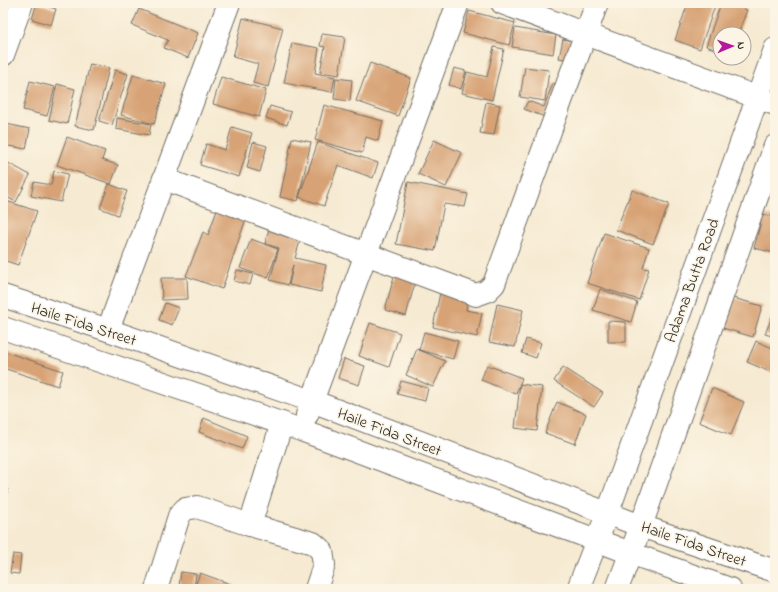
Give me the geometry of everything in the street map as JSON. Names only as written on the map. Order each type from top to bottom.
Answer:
[{"type":"street","points":[[3,55],[22,3]]},
{"type":"street","points":[[108,330],[229,3]]},
{"type":"street","points":[[250,525],[291,426],[312,401],[458,3]]},
{"type":"street","points":[[502,3],[766,100]]},
{"type":"street","points":[[164,179],[476,295],[487,291],[494,284],[597,3]]},
{"type":"street","name":"Adama Butta Road","points":[[578,589],[766,100],[775,49]]},
{"type":"street","points":[[617,589],[641,526],[775,146]]},
{"type":"street","name":"Haile Fida Street","points":[[3,296],[108,330],[312,401],[608,512],[641,526],[775,571]]},
{"type":"street","name":"Haile Fida Street","points":[[3,328],[291,426],[730,589]]},
{"type":"street","points":[[156,589],[179,516],[185,509],[197,507],[250,525],[313,543],[322,551],[324,565],[316,589]]},
{"type":"building","points":[[37,3],[56,9],[51,25],[32,19]]},
{"type":"building","points":[[688,3],[716,3],[700,49],[675,40]]},
{"type":"building","points":[[721,3],[729,3],[747,10],[741,26],[713,26]]},
{"type":"building","points":[[139,9],[198,33],[188,58],[164,48],[168,40],[132,25]]},
{"type":"building","points":[[469,11],[515,23],[509,45],[463,33]]},
{"type":"building","points":[[243,18],[283,28],[268,87],[253,83],[258,64],[233,57]]},
{"type":"building","points":[[515,28],[556,35],[553,54],[512,47]]},
{"type":"building","points":[[712,29],[712,48],[706,46]]},
{"type":"building","points":[[322,34],[345,37],[339,75],[320,72],[325,47],[320,46]]},
{"type":"building","points":[[563,39],[573,41],[569,60],[559,58]]},
{"type":"building","points":[[292,43],[319,48],[315,73],[335,77],[332,92],[284,83]]},
{"type":"building","points":[[494,47],[504,49],[492,100],[462,93],[467,72],[487,77]]},
{"type":"building","points":[[370,63],[411,78],[398,116],[356,101]]},
{"type":"building","points":[[90,64],[109,68],[94,130],[75,126]]},
{"type":"building","points":[[525,67],[549,70],[545,101],[520,97]]},
{"type":"building","points":[[454,68],[466,71],[461,89],[449,85]]},
{"type":"building","points":[[115,70],[128,74],[112,125],[99,121]]},
{"type":"building","points":[[133,75],[166,84],[154,124],[121,115]]},
{"type":"building","points":[[221,77],[266,90],[259,117],[213,104]]},
{"type":"building","points":[[336,78],[352,80],[350,101],[334,99]]},
{"type":"building","points":[[30,81],[55,87],[47,116],[23,110]]},
{"type":"building","points":[[553,83],[562,86],[550,119],[524,109],[528,101],[544,107]]},
{"type":"building","points":[[57,84],[75,89],[67,124],[49,120]]},
{"type":"building","points":[[486,102],[500,105],[494,135],[480,133]]},
{"type":"building","points":[[324,105],[383,121],[378,141],[366,137],[362,153],[315,140]]},
{"type":"building","points":[[270,106],[291,112],[287,125],[266,118]]},
{"type":"building","points":[[117,118],[151,124],[149,135],[116,129]]},
{"type":"building","points":[[6,124],[30,129],[26,149],[3,145]]},
{"type":"building","points":[[232,127],[252,133],[239,177],[200,165],[206,144],[225,150]]},
{"type":"building","points":[[67,137],[105,151],[102,160],[118,165],[111,184],[57,165]]},
{"type":"building","points":[[292,138],[311,142],[298,201],[280,197]]},
{"type":"building","points":[[434,140],[462,153],[446,187],[418,174]]},
{"type":"building","points":[[253,142],[267,146],[260,172],[247,168]]},
{"type":"building","points":[[318,142],[378,163],[373,178],[338,165],[324,206],[299,197]]},
{"type":"building","points":[[3,160],[30,175],[16,202],[3,195]]},
{"type":"building","points":[[54,171],[68,174],[61,202],[31,196],[34,182],[51,185]]},
{"type":"building","points":[[408,182],[468,194],[465,207],[444,204],[435,251],[396,244]]},
{"type":"building","points":[[109,184],[127,191],[118,215],[100,208]]},
{"type":"building","points":[[632,190],[669,204],[653,244],[616,230]]},
{"type":"building","points":[[223,194],[251,204],[222,289],[186,276],[203,232],[208,235]]},
{"type":"building","points":[[3,200],[37,211],[18,265],[3,260]]},
{"type":"building","points":[[763,214],[775,217],[775,253],[754,248]]},
{"type":"building","points":[[272,217],[304,227],[295,258],[326,265],[321,292],[289,285],[293,265],[288,285],[270,280],[279,248],[265,244]]},
{"type":"building","points":[[604,233],[649,248],[643,268],[649,269],[639,300],[587,283]]},
{"type":"building","points":[[251,239],[278,249],[268,278],[240,268]]},
{"type":"building","points":[[397,265],[418,271],[406,316],[385,310]]},
{"type":"building","points":[[237,270],[253,274],[250,285],[234,281]]},
{"type":"building","points":[[161,278],[187,278],[188,299],[162,300]]},
{"type":"building","points":[[441,288],[469,294],[466,310],[482,313],[477,337],[433,327]]},
{"type":"building","points":[[600,289],[637,302],[631,322],[593,310]]},
{"type":"building","points":[[726,296],[762,306],[753,337],[716,326]]},
{"type":"building","points":[[165,303],[179,308],[172,325],[159,320]]},
{"type":"building","points":[[497,304],[523,310],[515,347],[489,342]]},
{"type":"building","points":[[775,309],[775,337],[765,334]]},
{"type":"building","points":[[608,321],[626,322],[626,342],[608,342]]},
{"type":"building","points":[[370,323],[400,333],[389,367],[359,356]]},
{"type":"building","points":[[424,332],[458,341],[453,359],[419,350]]},
{"type":"building","points":[[526,339],[541,343],[536,358],[522,353]]},
{"type":"building","points":[[756,341],[775,349],[775,374],[747,362]]},
{"type":"building","points":[[417,349],[445,361],[433,387],[406,375]]},
{"type":"building","points":[[3,351],[63,371],[58,386],[3,368]]},
{"type":"building","points":[[344,359],[365,366],[359,385],[338,378]]},
{"type":"building","points":[[487,365],[522,378],[516,394],[481,380]]},
{"type":"building","points":[[563,367],[603,393],[594,407],[554,381]]},
{"type":"building","points":[[401,381],[428,388],[425,401],[397,394]]},
{"type":"building","points":[[520,384],[542,387],[537,431],[515,428]]},
{"type":"building","points":[[712,388],[744,402],[731,435],[699,422]]},
{"type":"building","points":[[557,402],[586,414],[575,444],[545,433]]},
{"type":"building","points":[[204,418],[247,436],[242,449],[199,432]]},
{"type":"building","points":[[3,488],[8,489],[3,503]]},
{"type":"building","points":[[13,554],[21,555],[19,574],[10,573]]},
{"type":"building","points":[[181,572],[196,574],[194,588],[179,586]]},
{"type":"building","points":[[200,573],[244,589],[194,589]]},
{"type":"building","points":[[682,583],[697,587],[696,589],[680,589]]}]
